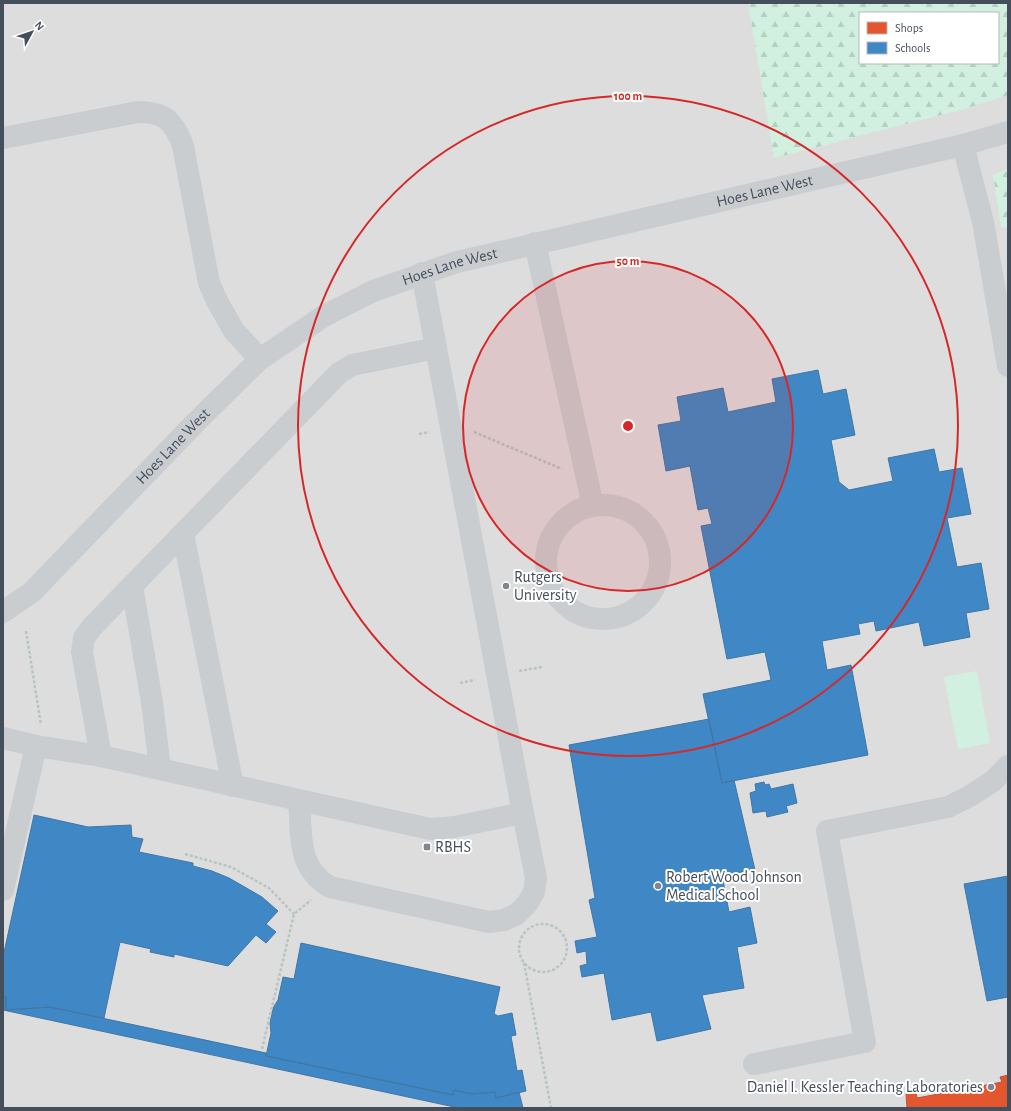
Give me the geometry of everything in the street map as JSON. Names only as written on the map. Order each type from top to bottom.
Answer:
[{"type":"street","points":[[3,138],[138,112],[147,112],[166,118],[178,132],[183,146],[210,283],[217,301],[234,331],[260,359]]},
{"type":"street","name":"Hoes Lane West","points":[[3,612],[32,592],[196,422],[260,359],[324,316],[374,291],[457,262],[963,145],[1008,132]]},
{"type":"street","points":[[963,145],[982,222],[1008,366]]},
{"type":"street","points":[[535,243],[593,506]]},
{"type":"street","points":[[300,800],[303,853],[310,869],[320,881],[330,887],[489,922],[504,920],[517,914],[527,904],[534,892],[536,878],[422,273]]},
{"type":"street","points":[[101,756],[82,652],[84,638],[92,627],[339,373],[352,365],[436,348]]},
{"type":"street","points":[[604,505],[623,508],[633,513],[650,530],[656,540],[660,563],[658,575],[650,592],[635,608],[618,616],[601,619],[583,615],[572,610],[563,603],[556,594],[546,572],[547,548],[555,531],[562,522],[576,512],[593,506],[604,505]]},
{"type":"street","points":[[183,534],[233,786]]},
{"type":"street","points":[[132,586],[152,702],[160,769]]},
{"type":"street","points":[[3,738],[39,739],[101,756],[430,829],[454,828],[523,813]]},
{"type":"street","points":[[3,890],[39,739]]},
{"type":"street","points":[[754,1064],[865,1042],[827,831],[948,807],[970,796],[993,781],[1008,766]]},
{"type":"path","points":[[468,429],[568,471]]},
{"type":"path","points":[[26,631],[39,739]]},
{"type":"path","points":[[519,671],[542,667]]},
{"type":"path","points":[[460,682],[479,679]]},
{"type":"path","points":[[185,854],[231,867],[270,888],[294,914]]},
{"type":"path","points":[[262,1049],[294,914],[312,899]]},
{"type":"path","points":[[524,962],[530,968],[537,971],[546,972],[554,970],[565,959],[568,951],[567,942],[564,935],[559,929],[551,925],[535,925],[528,929],[523,935],[520,943],[520,956],[524,962],[551,1108]]},
{"type":"shaded area","name":"Rutgers University","points":[[3,3],[1008,3],[1008,1108],[3,1108]]},
{"type":"green space","points":[[748,3],[1008,3],[1008,95],[964,109],[774,158]]},
{"type":"green space","points":[[1008,169],[1008,228],[1001,227],[993,175]]},
{"type":"green space","points":[[977,671],[990,743],[958,749],[944,677]]},
{"type":"building: Shops","name":"Daniel I. Kessler Teaching Laboratories","points":[[1008,1075],[1008,1108],[907,1108],[906,1094],[916,1092],[917,1098],[1002,1082],[1000,1077]]},
{"type":"building: Schools","points":[[818,370],[823,394],[846,389],[855,435],[831,440],[839,482],[849,490],[893,481],[888,458],[934,449],[939,472],[962,468],[971,514],[947,518],[957,567],[981,563],[989,609],[966,613],[970,637],[924,646],[919,622],[876,631],[874,621],[858,624],[860,634],[822,641],[827,670],[851,665],[868,755],[722,783],[703,694],[771,680],[765,652],[727,659],[701,526],[712,524],[708,508],[698,510],[690,466],[666,471],[658,425],[681,421],[677,397],[723,388],[728,412],[776,402],[772,379]]},
{"type":"building: Schools","name":"Robert Wood Johnson Medical School","points":[[709,719],[722,783],[734,780],[755,870],[722,875],[729,912],[750,907],[757,943],[737,947],[744,988],[702,995],[711,1029],[657,1041],[651,1012],[612,1020],[604,973],[582,977],[580,966],[587,964],[586,951],[577,953],[575,941],[597,937],[589,900],[595,898],[569,745]]},
{"type":"building: Schools","points":[[764,782],[765,785],[769,784],[771,789],[793,784],[797,803],[786,806],[788,812],[767,817],[766,811],[753,813],[750,793],[756,791],[755,784]]},
{"type":"building: Schools","points":[[34,815],[88,827],[131,825],[132,837],[143,839],[139,852],[193,863],[193,866],[212,871],[229,878],[262,897],[278,911],[266,924],[276,932],[266,943],[256,935],[228,966],[174,954],[174,957],[150,952],[151,949],[120,942],[104,1018],[50,1007],[6,1010],[6,997],[3,996],[3,957]]},
{"type":"building: Schools","points":[[1008,876],[1008,997],[987,1001],[964,884]]},
{"type":"building: Schools","points":[[301,943],[500,987],[494,1014],[498,1016],[512,1013],[516,1035],[511,1036],[517,1071],[522,1070],[526,1091],[496,1098],[495,1092],[472,1094],[454,1090],[453,1095],[266,1056],[271,1033],[270,1023],[273,1008],[278,1000],[283,977],[294,979]]},
{"type":"building: Schools","points":[[3,996],[6,997],[6,1010],[50,1007],[266,1053],[266,1056],[453,1095],[454,1090],[472,1094],[495,1092],[496,1098],[519,1092],[523,1108],[459,1108],[3,1010]]},
{"type":"place","name":"Rutgers University","points":[[506,586]]},
{"type":"place","name":"RBHS","points":[[427,847]]},
{"type":"place","name":"Robert Wood Johnson Medical School","points":[[658,886]]},
{"type":"place","name":"Daniel I. Kessler Teaching Laboratories","points":[[991,1087]]}]
